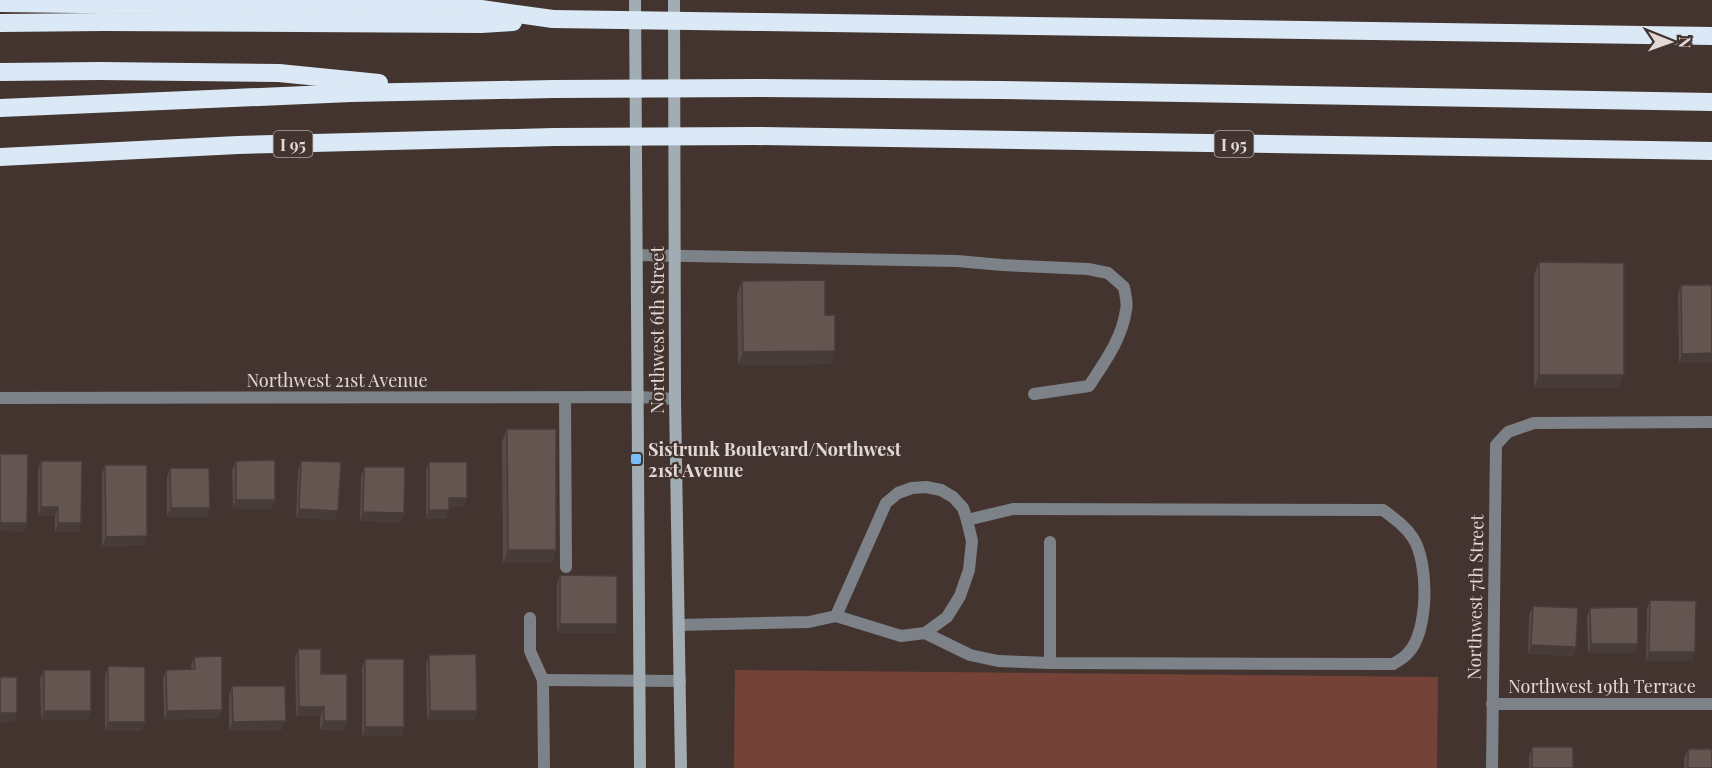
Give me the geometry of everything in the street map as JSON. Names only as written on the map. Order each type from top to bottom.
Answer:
[{"type":"highway","points":[[0,3],[481,9],[553,19]]},
{"type":"highway","points":[[0,23],[104,21],[481,24],[553,19],[1712,36]]},
{"type":"highway","points":[[0,72],[279,73],[454,90]]},
{"type":"highway","points":[[0,108],[454,90],[757,88],[1712,102]]},
{"type":"highway","name":"I 95","points":[[0,159],[238,145],[554,137],[756,136],[1712,151]]},
{"type":"street","name":"Northwest 6th Street","points":[[635,0],[640,768]]},
{"type":"street","name":"Northwest 6th Street","points":[[674,0],[675,399],[681,768]]},
{"type":"street","points":[[637,255],[957,261],[1088,269],[1108,273],[1124,287],[1127,308],[1121,333],[1106,359],[1089,386],[1034,394]]},
{"type":"street","name":"Northwest 21st Avenue","points":[[0,398],[639,397],[675,399]]},
{"type":"street","points":[[566,398],[566,567]]},
{"type":"street","name":"Northwest 7th Street","points":[[1492,768],[1496,445],[1508,432],[1534,423],[1712,422]]},
{"type":"street","points":[[679,625],[809,622],[836,616],[901,636],[925,633],[947,617],[960,597],[969,570],[972,541],[963,508],[953,497],[941,490],[926,487],[912,488],[898,493],[886,502],[836,616]]},
{"type":"street","points":[[925,633],[970,656],[998,661],[1393,664],[1409,652],[1418,633],[1424,608],[1423,562],[1414,540],[1401,523],[1383,510],[1013,509],[967,520]]},
{"type":"street","points":[[1050,542],[1050,663]]},
{"type":"street","points":[[530,618],[530,651],[543,680],[544,768]]},
{"type":"street","points":[[543,680],[680,681]]},
{"type":"street","name":"Northwest 19th Terrace","points":[[1492,704],[1712,704]]},
{"type":"shaded area","points":[[735,670],[1438,677],[1437,768],[734,768]]},
{"type":"building","points":[[1539,262],[1624,263],[1624,375],[1539,375]]},
{"type":"building","points":[[825,280],[825,315],[835,315],[835,351],[743,352],[742,281]]},
{"type":"building","points":[[1681,285],[1712,285],[1712,353],[1682,354]]},
{"type":"building","points":[[507,429],[556,429],[556,550],[508,550]]},
{"type":"building","points":[[0,454],[28,454],[27,523],[0,523]]},
{"type":"building","points":[[275,460],[275,500],[236,500],[236,461]]},
{"type":"building","points":[[41,461],[82,461],[81,523],[58,523],[58,507],[41,507]]},
{"type":"building","points":[[301,461],[341,462],[338,511],[299,509]]},
{"type":"building","points":[[429,462],[467,462],[467,498],[449,498],[449,510],[429,510]]},
{"type":"building","points":[[105,465],[147,465],[147,536],[106,537]]},
{"type":"building","points":[[364,467],[405,467],[404,513],[363,512]]},
{"type":"building","points":[[170,468],[209,468],[210,508],[171,508]]},
{"type":"building","points":[[560,575],[617,576],[617,624],[560,624]]},
{"type":"building","points":[[1650,600],[1696,601],[1695,652],[1649,652]]},
{"type":"building","points":[[1533,606],[1578,608],[1576,647],[1531,645]]},
{"type":"building","points":[[1638,607],[1638,644],[1591,644],[1590,608]]},
{"type":"building","points":[[298,649],[321,649],[321,674],[347,674],[347,721],[324,721],[324,707],[299,707]]},
{"type":"building","points":[[476,654],[477,711],[430,711],[429,655]]},
{"type":"building","points":[[222,656],[222,710],[167,711],[166,670],[195,669],[194,657]]},
{"type":"building","points":[[365,659],[404,659],[404,727],[365,727]]},
{"type":"building","points":[[108,666],[145,667],[145,722],[108,722]]},
{"type":"building","points":[[44,670],[91,670],[91,711],[44,711]]},
{"type":"building","points":[[0,677],[17,677],[17,713],[0,713]]},
{"type":"building","points":[[232,686],[285,686],[286,721],[233,722]]},
{"type":"building","points":[[1532,747],[1573,747],[1573,768],[1532,768]]},
{"type":"building","points":[[1688,749],[1712,749],[1712,768],[1688,768]]},
{"type":"place","name":"Sistrunk Boulevard/Northwest 21st Avenue","points":[[636,459]]}]
